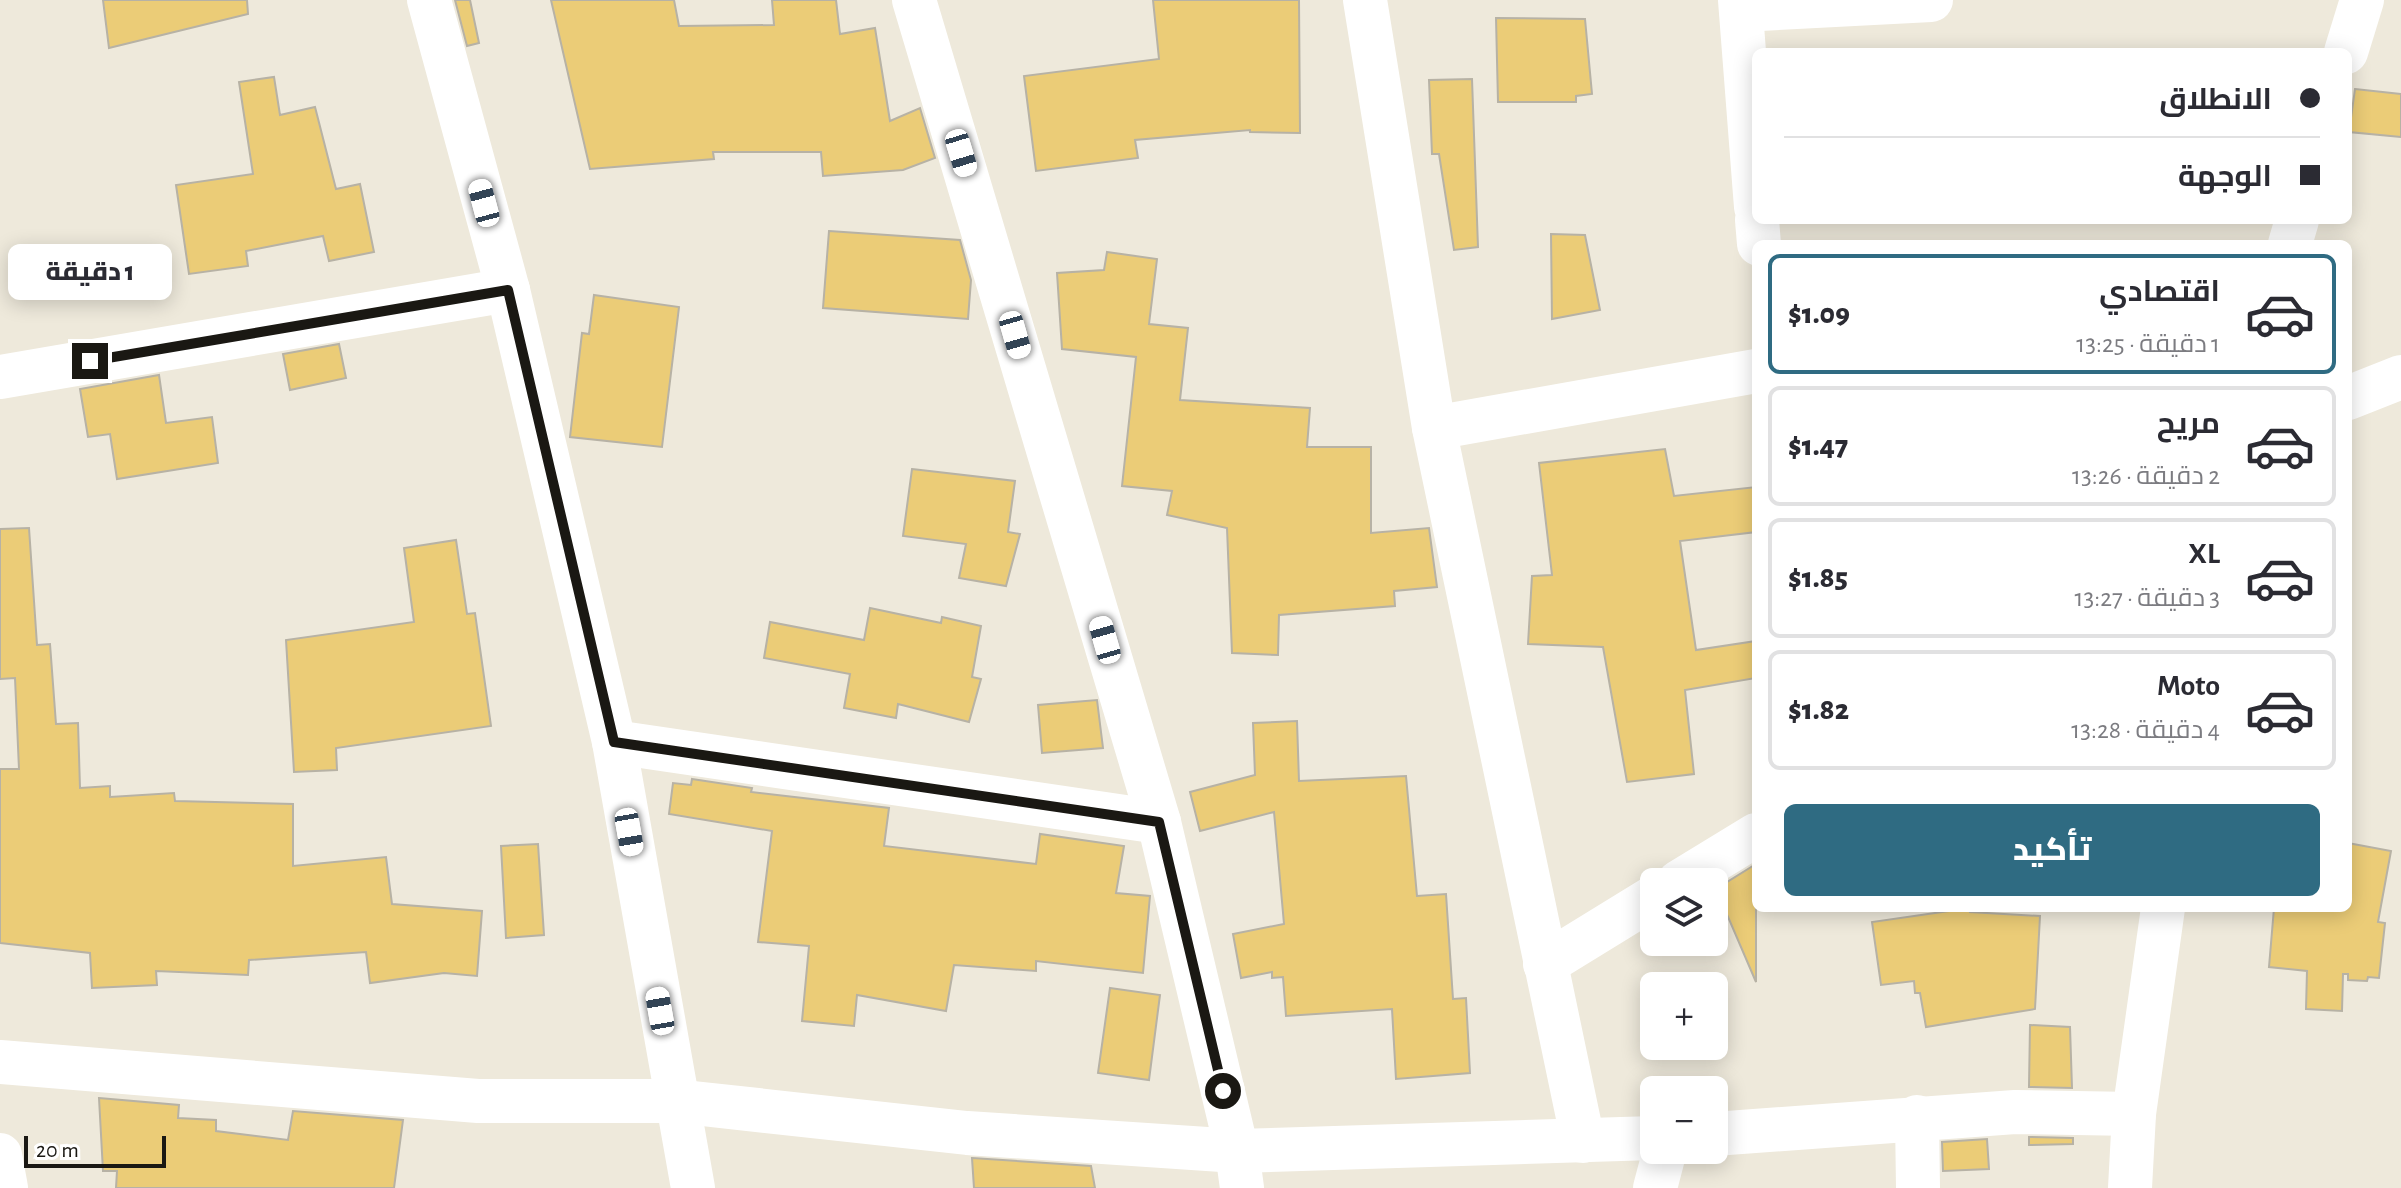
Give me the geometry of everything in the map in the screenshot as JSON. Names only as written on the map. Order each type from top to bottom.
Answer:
[{"type":"street","points":[[429,0],[508,290],[614,742],[675,1101],[693,1188]]},
{"type":"street","points":[[914,0],[1159,822],[1239,1169]]},
{"type":"street","points":[[1365,0],[1434,428],[1583,1141]]},
{"type":"street","points":[[1752,156],[1740,5],[1931,0]]},
{"type":"street","points":[[2347,48],[2362,0]]},
{"type":"street","points":[[0,377],[508,290]]},
{"type":"street","points":[[1434,428],[1752,372]]},
{"type":"street","points":[[2352,396],[2401,377]]},
{"type":"street","points":[[614,742],[1159,822]]},
{"type":"street","points":[[1702,868],[1752,837]]},
{"type":"street","points":[[1545,964],[1640,906]]},
{"type":"street","points":[[2130,1188],[2134,1114],[2162,912]]},
{"type":"street","points":[[0,1062],[478,1101],[675,1101],[967,1133],[1239,1169],[1640,1139]]},
{"type":"street","points":[[1728,1133],[2015,1112],[2134,1114]]},
{"type":"street","points":[[1917,1117],[1918,1188]]},
{"type":"street","points":[[0,1155],[6,1188]]},
{"type":"street","points":[[1655,1188],[1661,1164]]},
{"type":"building","points":[[103,0],[247,0],[248,14],[109,48]]},
{"type":"building","points":[[455,0],[470,0],[479,43],[467,46]]},
{"type":"building","points":[[551,0],[674,0],[679,26],[774,25],[772,0],[836,0],[840,34],[875,28],[890,121],[920,108],[935,158],[903,170],[823,176],[821,152],[713,152],[714,159],[590,169]]},
{"type":"building","points":[[1153,0],[1299,0],[1300,133],[1250,130],[1135,140],[1138,158],[1036,171],[1024,76],[1159,59]]},
{"type":"building","points":[[1496,18],[1585,19],[1592,94],[1576,96],[1576,102],[1498,102]]},
{"type":"building","points":[[274,77],[280,115],[315,107],[336,189],[360,184],[374,252],[329,261],[323,236],[246,251],[248,266],[189,274],[176,185],[253,174],[239,82]]},
{"type":"building","points":[[1472,79],[1478,247],[1454,250],[1439,154],[1432,154],[1429,80]]},
{"type":"building","points":[[2355,89],[2401,94],[2401,137],[2352,132]]},
{"type":"building","points":[[829,231],[960,240],[971,280],[968,319],[823,308]]},
{"type":"building","points":[[1551,234],[1585,235],[1600,310],[1552,319]]},
{"type":"building","points":[[1107,252],[1157,259],[1149,324],[1188,328],[1180,400],[1310,408],[1307,447],[1371,447],[1371,533],[1429,528],[1437,587],[1394,591],[1395,606],[1279,615],[1278,655],[1232,653],[1227,528],[1167,515],[1172,491],[1122,486],[1136,357],[1062,349],[1057,273],[1104,270]]},
{"type":"building","points":[[594,295],[679,307],[662,447],[570,437],[582,333],[589,334]]},
{"type":"building","points":[[339,344],[346,378],[290,390],[283,354]]},
{"type":"building","points":[[159,375],[166,423],[212,417],[218,463],[117,479],[110,434],[88,437],[80,389]]},
{"type":"building","points":[[1665,449],[1674,496],[1752,487],[1752,532],[1680,541],[1696,650],[1752,642],[1752,679],[1685,690],[1694,774],[1627,782],[1603,647],[1528,644],[1532,576],[1552,575],[1539,463]]},
{"type":"building","points":[[912,469],[1015,481],[1008,532],[1020,534],[1006,586],[959,578],[966,544],[903,536]]},
{"type":"building","points":[[29,528],[37,645],[50,644],[56,724],[78,723],[80,788],[110,786],[110,797],[174,793],[175,801],[293,804],[293,866],[386,857],[392,904],[482,911],[477,976],[444,973],[370,983],[366,952],[249,960],[248,975],[156,971],[157,985],[92,988],[90,953],[0,943],[0,769],[19,769],[15,678],[0,679],[0,529]]},
{"type":"building","points":[[456,540],[467,614],[475,613],[491,726],[336,748],[337,770],[294,772],[286,640],[414,622],[404,548]]},
{"type":"building","points":[[870,608],[941,623],[942,617],[981,626],[972,677],[981,679],[969,722],[898,704],[896,718],[844,708],[850,674],[764,658],[770,622],[864,640]]},
{"type":"building","points":[[1097,700],[1103,748],[1042,753],[1038,705]]},
{"type":"building","points":[[1297,721],[1299,781],[1406,776],[1417,896],[1446,894],[1453,999],[1466,998],[1470,1073],[1396,1079],[1392,1009],[1286,1016],[1283,977],[1272,978],[1272,972],[1241,978],[1233,934],[1284,924],[1274,812],[1200,831],[1190,792],[1255,775],[1253,723]]},
{"type":"building","points":[[692,779],[752,788],[751,792],[889,808],[884,846],[1036,864],[1040,834],[1124,846],[1116,893],[1150,896],[1143,973],[1036,961],[1036,971],[954,965],[946,1011],[857,995],[854,1026],[802,1021],[809,946],[758,942],[772,831],[669,814],[673,783],[691,785]]},
{"type":"building","points":[[538,844],[544,935],[506,938],[501,846]]},
{"type":"building","points":[[2352,844],[2391,851],[2378,922],[2385,923],[2379,978],[2348,980],[2348,974],[2343,974],[2342,1011],[2306,1009],[2307,971],[2269,967],[2274,912],[2352,912]]},
{"type":"building","points":[[1752,866],[1752,912],[1756,912],[1756,982],[1728,917],[1728,882]]},
{"type":"building","points":[[1942,912],[2040,916],[2035,1009],[1926,1027],[1920,993],[1915,993],[1914,981],[1881,985],[1872,922]]},
{"type":"building","points":[[1110,988],[1160,995],[1149,1080],[1098,1073]]},
{"type":"building","points":[[2030,1025],[2070,1027],[2072,1088],[2029,1087]]},
{"type":"building","points":[[99,1098],[179,1105],[178,1118],[216,1120],[216,1131],[288,1140],[293,1111],[403,1120],[394,1188],[116,1188],[117,1171],[103,1171]]},
{"type":"building","points":[[2029,1137],[2073,1138],[2073,1144],[2029,1145]]},
{"type":"building","points":[[1987,1139],[1989,1169],[1943,1171],[1942,1142]]},
{"type":"building","points":[[972,1158],[1091,1166],[1095,1188],[974,1188]]},
{"type":"route","points":[[90,361],[508,290],[614,742],[1159,822],[1223,1091]]}]
